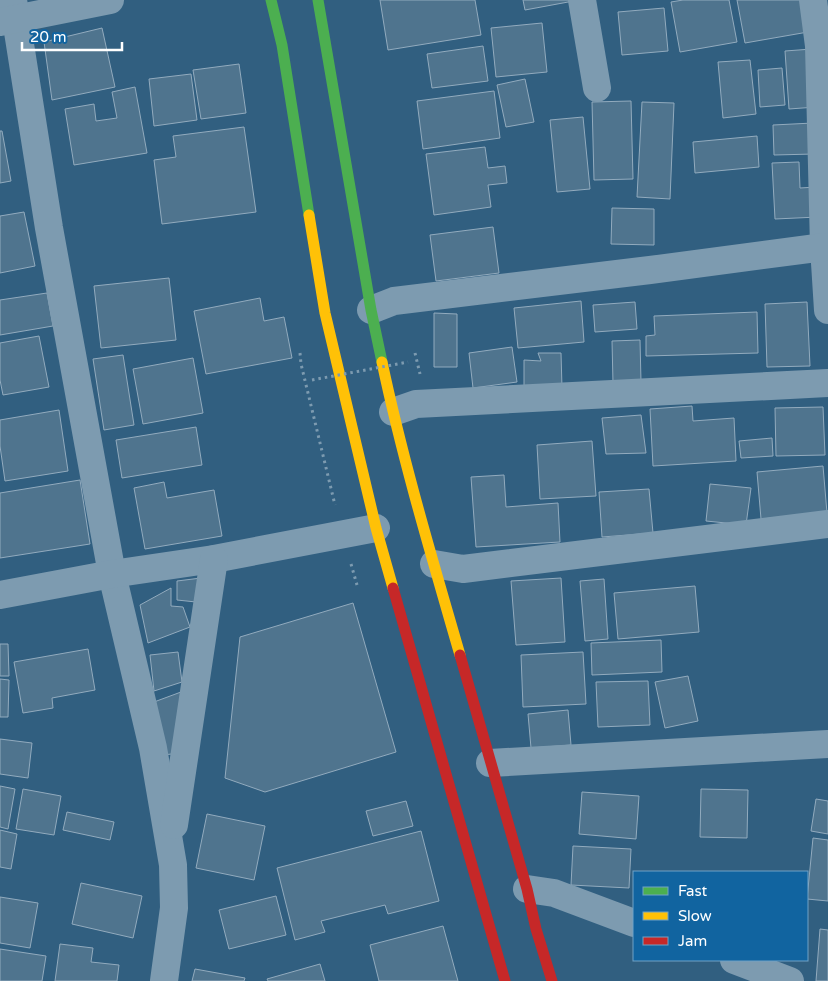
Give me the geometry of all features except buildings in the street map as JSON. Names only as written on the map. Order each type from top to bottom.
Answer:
[{"type":"street","points":[[110,0],[10,14],[112,574],[153,748],[173,866]]},
{"type":"street","points":[[271,0],[282,45],[325,313],[376,528],[505,981]]},
{"type":"street","points":[[318,0],[371,310],[393,412],[552,981]]},
{"type":"street","points":[[582,0],[597,88]]},
{"type":"street","points":[[813,0],[819,46],[824,247],[828,310]]},
{"type":"street","points":[[371,310],[394,301],[824,247]]},
{"type":"street","points":[[393,412],[416,404],[828,383]]},
{"type":"street","points":[[434,564],[463,569],[828,524]]},
{"type":"street","points":[[0,595],[112,574],[214,559],[376,528]]},
{"type":"street","points":[[164,981],[174,908],[174,823],[214,559]]},
{"type":"street","points":[[490,763],[828,744]]},
{"type":"street","points":[[527,889],[554,893],[633,922]]},
{"type":"street","points":[[737,961],[790,981]]},
{"type":"path","points":[[312,380],[408,362]]},
{"type":"traffic: fast","points":[[271,0],[282,45],[309,215]]},
{"type":"traffic: fast","points":[[318,0],[371,310],[382,362]]},
{"type":"traffic: slow","points":[[309,215],[325,313],[376,528],[393,588]]},
{"type":"traffic: slow","points":[[382,362],[409,473],[460,655]]},
{"type":"traffic: jam","points":[[393,588],[505,981]]},
{"type":"traffic: jam","points":[[460,655],[552,981]]}]
